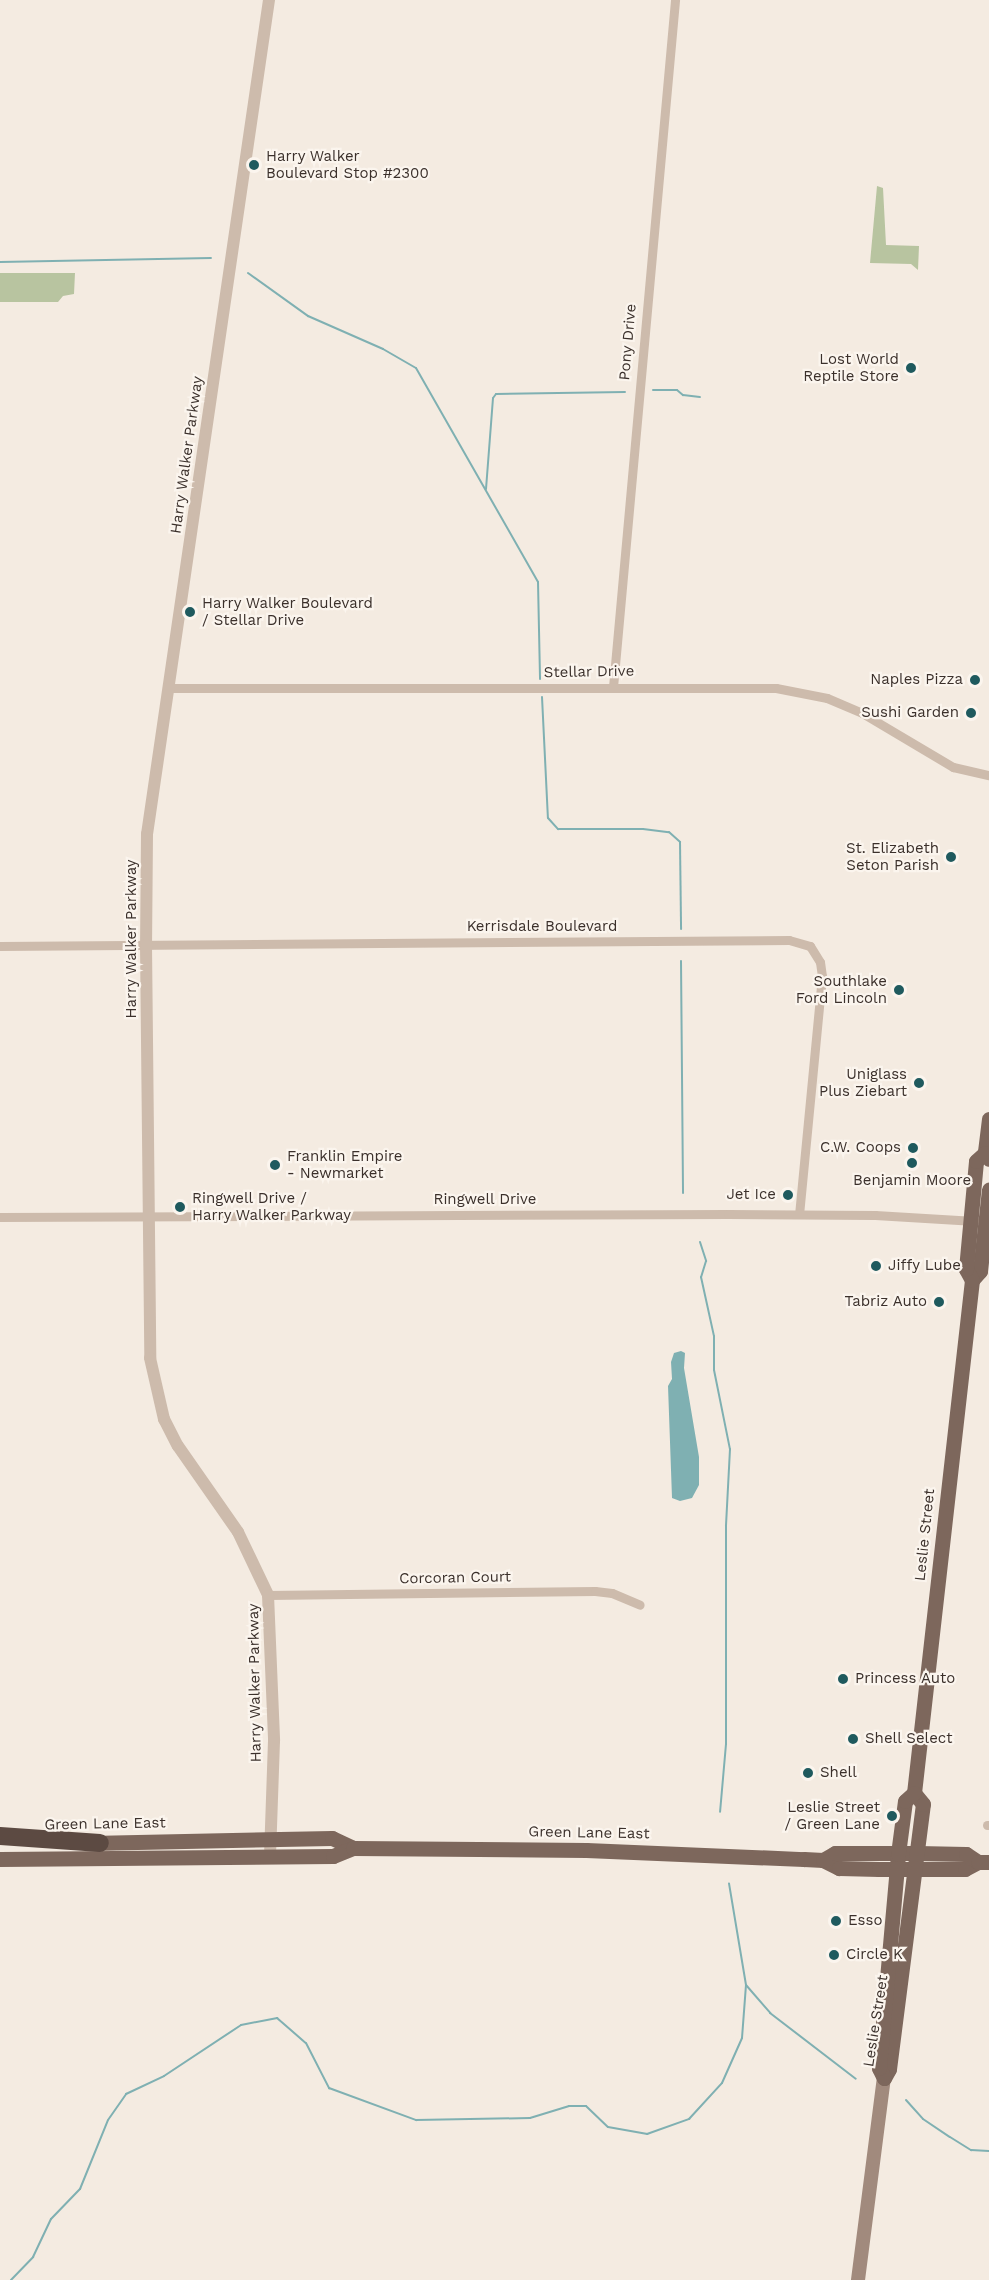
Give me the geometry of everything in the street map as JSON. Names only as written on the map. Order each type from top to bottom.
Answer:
[{"type":"highway","points":[[0,1836],[100,1843]]},
{"type":"main road","name":"Leslie Street","points":[[884,2078],[879,2068],[898,1861],[906,1801],[915,1793],[972,1280],[966,1269],[976,1161],[987,1156],[989,1119]]},
{"type":"main road","name":"Leslie Street","points":[[972,1280],[980,1271],[989,1189]]},
{"type":"main road","name":"Leslie Street","points":[[858,2280],[884,2078],[889,2069],[923,1804],[915,1793]]},
{"type":"main road","name":"Green Lane East","points":[[0,1844],[332,1838],[353,1848]]},
{"type":"main road","name":"Green Lane East","points":[[0,1859],[333,1856],[353,1848],[586,1850],[823,1860],[834,1853],[898,1861],[916,1861],[966,1854],[983,1862]]},
{"type":"street","name":"Harry Walker Parkway","points":[[269,0],[147,834],[146,945],[150,1358],[164,1419],[178,1446],[238,1532],[268,1595],[274,1741],[270,1856]]},
{"type":"street","name":"Pony Drive","points":[[614,687],[675,0]]},
{"type":"street","name":"Stellar Drive","points":[[168,688],[756,687],[818,696],[862,713],[953,767],[989,775]]},
{"type":"street","name":"Kerrisdale Boulevard","points":[[0,946],[789,940],[810,946],[820,962],[822,976],[799,1214]]},
{"type":"street","name":"Ringwell Drive","points":[[0,1217],[799,1214],[987,1222]]},
{"type":"street","name":"Corcoran Court","points":[[268,1595],[596,1591],[612,1593],[640,1605]]},
{"type":"green space","points":[[877,186],[883,188],[886,245],[919,246],[918,270],[911,264],[870,263]]},
{"type":"green space","points":[[0,273],[75,273],[74,294],[63,296],[58,302],[0,302]]},
{"type":"water","points":[[681,1351],[685,1353],[684,1368],[699,1457],[699,1485],[692,1498],[680,1501],[672,1498],[668,1386],[672,1379],[671,1362],[674,1353]]},
{"type":"waterway","points":[[0,262],[211,258]]},
{"type":"waterway","points":[[248,273],[308,316],[383,349],[416,368],[538,582],[540,679]]},
{"type":"waterway","points":[[653,390],[677,390],[683,395],[700,397]]},
{"type":"waterway","points":[[486,489],[493,398],[496,394],[625,392]]},
{"type":"waterway","points":[[542,697],[548,818],[558,829],[643,829],[669,832],[680,842],[681,929]]},
{"type":"waterway","points":[[681,961],[683,1193]]},
{"type":"waterway","points":[[700,1242],[706,1261],[701,1277],[714,1336],[714,1370],[730,1449],[726,1526],[726,1744],[720,1812]]},
{"type":"waterway","points":[[11,2280],[33,2257],[51,2219],[80,2189],[108,2120],[126,2094],[164,2076],[241,2025],[277,2018],[306,2043],[329,2088],[416,2120],[530,2118],[569,2106],[586,2106],[608,2127],[647,2134],[689,2119],[722,2083],[742,2038],[746,1985],[729,1883]]},
{"type":"waterway","points":[[746,1985],[770,2013],[856,2079]]},
{"type":"waterway","points":[[906,2100],[923,2119],[971,2150],[989,2151]]},
{"type":"place","name":"Harry Walker Boulevard Stop #2300","points":[[254,165]]},
{"type":"place","name":"Lost World Reptile Store","points":[[911,368]]},
{"type":"place","name":"Harry Walker Boulevard / Stellar Drive","points":[[190,612]]},
{"type":"place","name":"Naples Pizza","points":[[975,680]]},
{"type":"place","name":"Sushi Garden","points":[[971,713]]},
{"type":"place","name":"St. Elizabeth Seton Parish","points":[[951,857]]},
{"type":"place","name":"Southlake Ford Lincoln","points":[[899,990]]},
{"type":"place","name":"Uniglass Plus Ziebart","points":[[919,1083]]},
{"type":"place","name":"C.W. Coops","points":[[913,1148]]},
{"type":"place","name":"Benjamin Moore","points":[[912,1163]]},
{"type":"place","name":"Franklin Empire - Newmarket","points":[[275,1165]]},
{"type":"place","name":"Jet Ice","points":[[788,1195]]},
{"type":"place","name":"Ringwell Drive / Harry Walker Parkway","points":[[180,1207]]},
{"type":"place","name":"Jiffy Lube","points":[[876,1266]]},
{"type":"place","name":"Tabriz Auto","points":[[939,1302]]},
{"type":"place","name":"Princess Auto","points":[[843,1679]]},
{"type":"place","name":"Shell Select","points":[[853,1739]]},
{"type":"place","name":"Shell","points":[[808,1773]]},
{"type":"place","name":"Leslie Street / Green Lane","points":[[892,1816]]},
{"type":"place","name":"Esso","points":[[836,1921]]},
{"type":"place","name":"Circle K","points":[[834,1955]]}]
